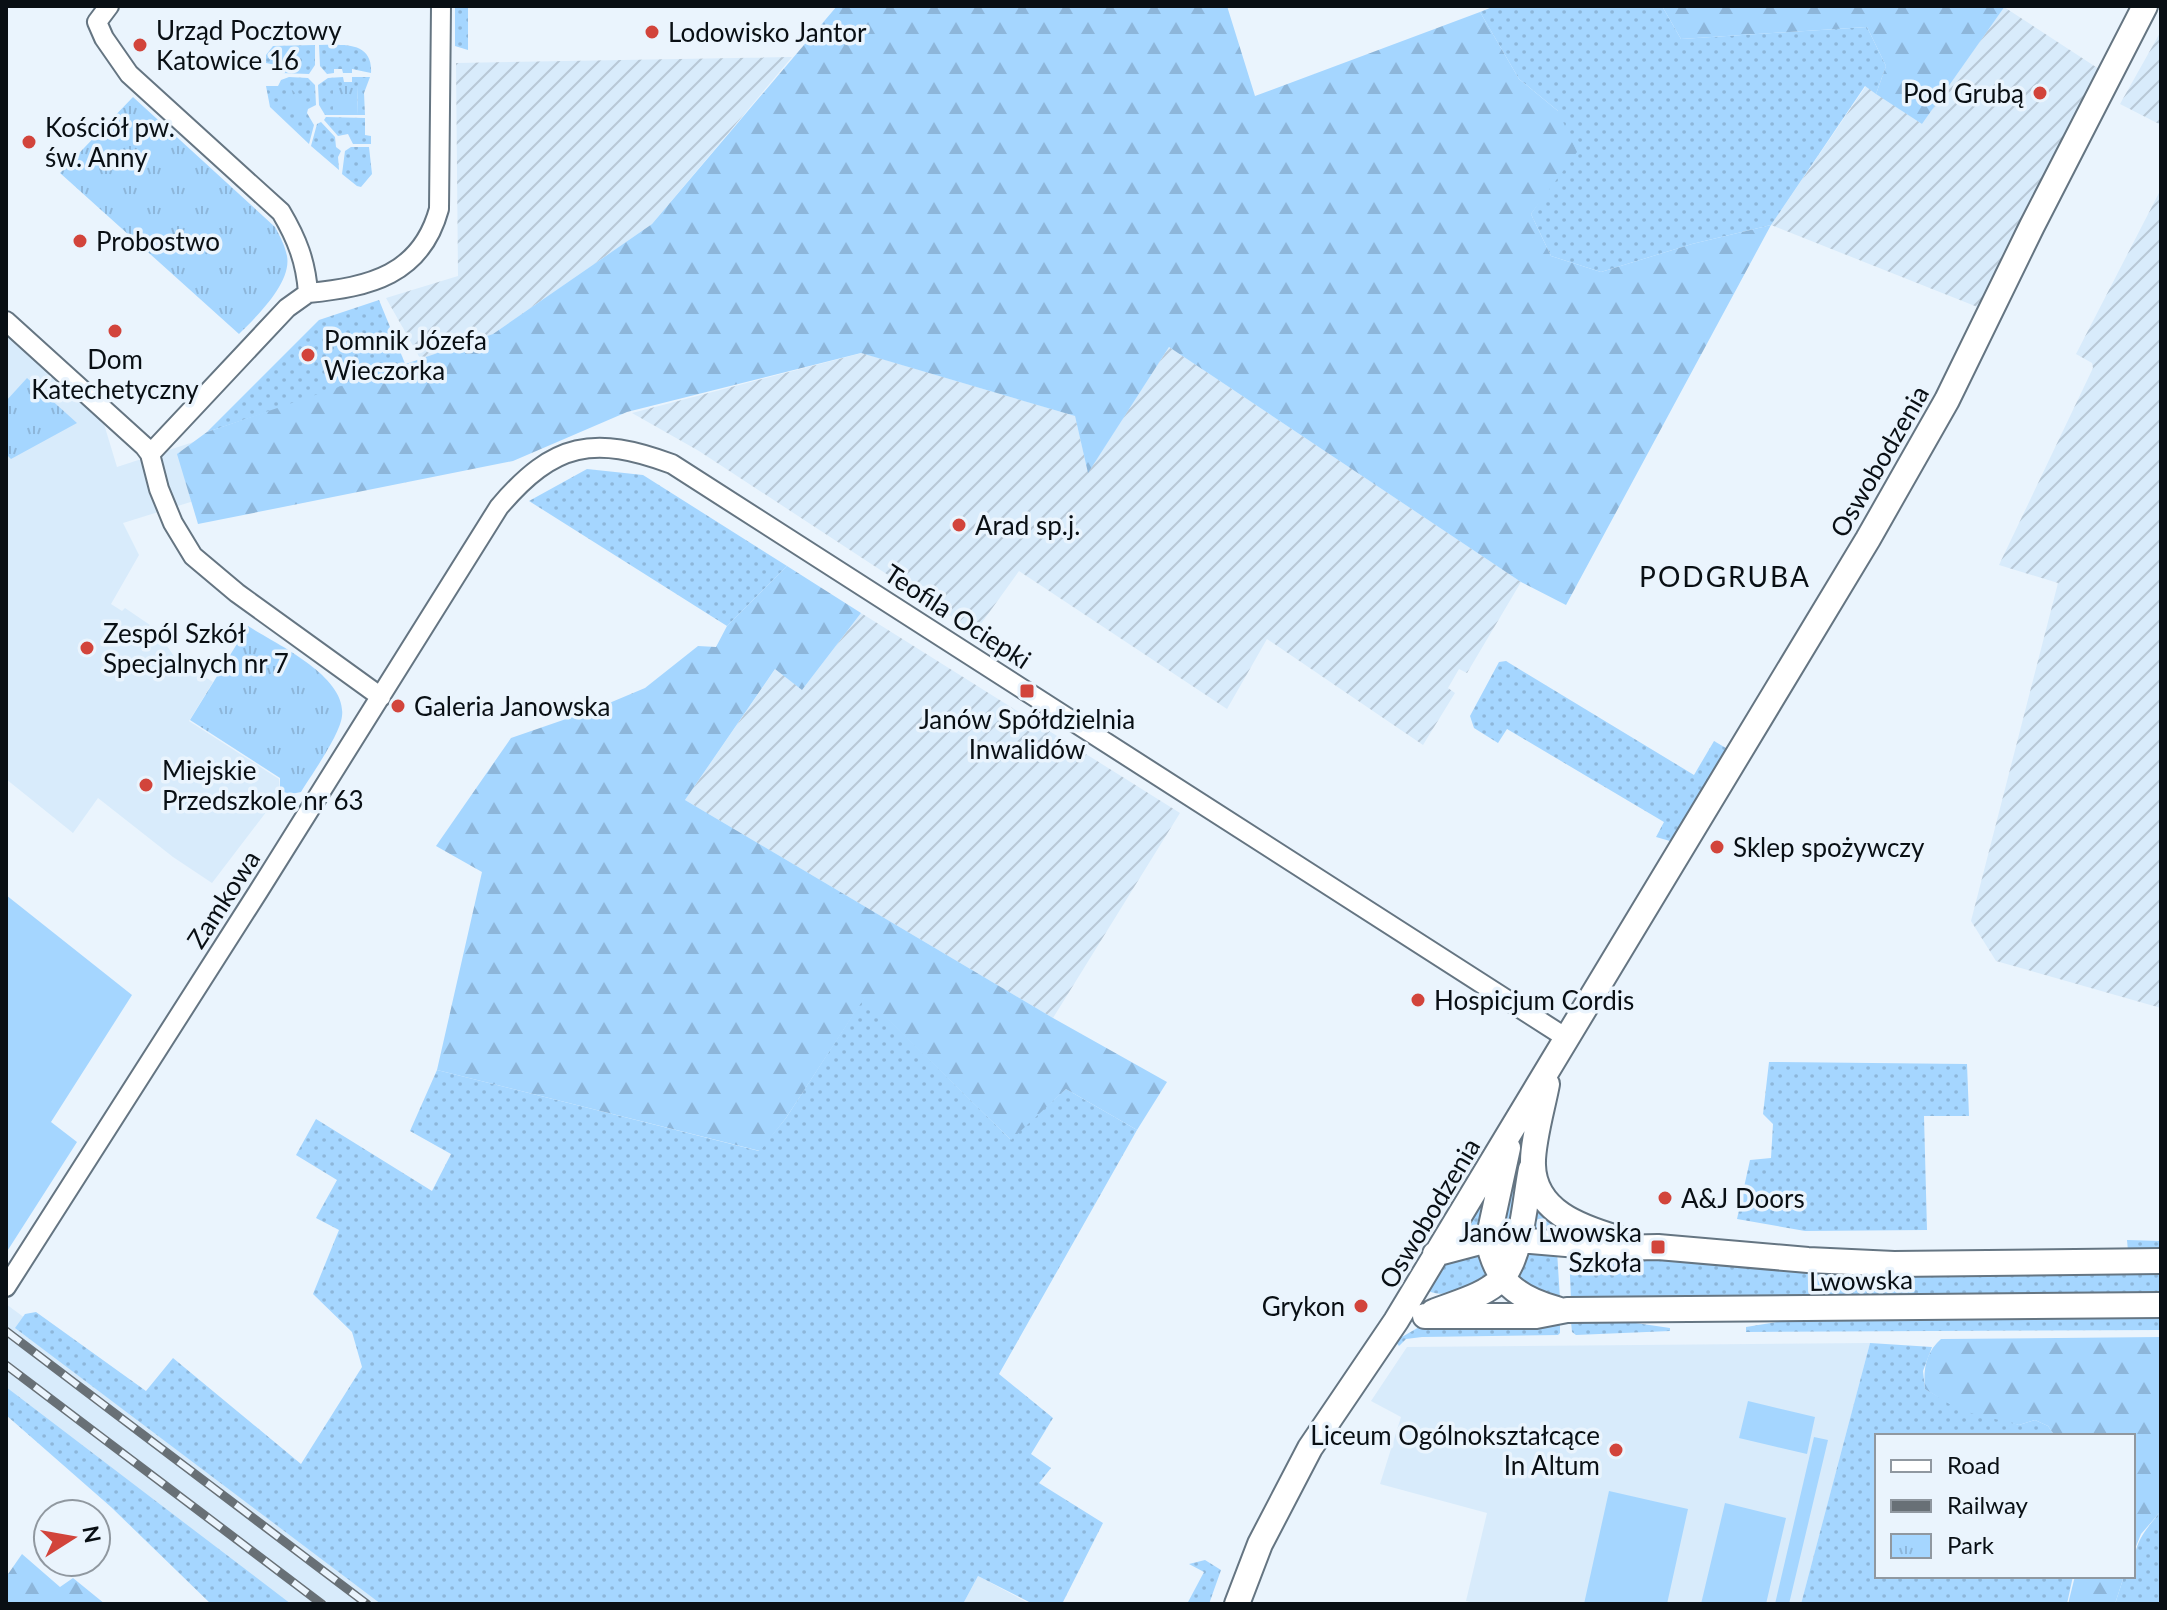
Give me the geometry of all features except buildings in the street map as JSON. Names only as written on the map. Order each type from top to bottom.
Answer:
[{"type":"street","points":[[109,6],[97,22],[104,38],[129,74],[281,212],[295,235],[306,264],[308,293]]},
{"type":"street","points":[[150,454],[287,308],[308,293],[359,285],[385,277],[420,252],[431,234],[439,209],[441,6]]},
{"type":"street","name":"Oswobodzenia","points":[[1237,1604],[1260,1544],[1287,1487],[1396,1321],[1550,1069],[1836,592],[1947,400],[2145,6]]},
{"type":"street","points":[[6,321],[150,454],[159,489],[173,523],[193,556],[237,593],[381,697]]},
{"type":"street","name":"Teofila Ociepki","points":[[381,697],[499,507],[522,480],[549,461],[577,449],[607,447],[637,451],[672,464],[1568,1039]]},
{"type":"street","name":"Zamkowa","points":[[6,1287],[381,697]]},
{"type":"street","points":[[1502,1278],[1513,1259],[1518,1240],[1550,1069]]},
{"type":"street","name":"Oswobodzenia","points":[[1488,1240],[1511,1133]]},
{"type":"street","name":"Lwowska","points":[[1532,1164],[1537,1189],[1570,1222],[1616,1238],[1658,1247]]},
{"type":"street","points":[[1488,1240],[1502,1278]]},
{"type":"street","name":"Lwowska","points":[[1435,1254],[1488,1240],[1518,1240],[1894,1264],[2161,1261]]},
{"type":"street","name":"Oswobodzenia","points":[[1396,1321],[1425,1316],[1470,1298],[1502,1278]]},
{"type":"street","name":"Lwowska","points":[[1502,1278],[1533,1302],[1563,1310]]},
{"type":"street","name":"Lwowska","points":[[1425,1316],[1536,1316],[1563,1310],[2161,1305]]},
{"type":"shaded area","points":[[2004,7],[2102,71],[1980,308],[1771,225],[1866,86],[1922,124]]},
{"type":"shaded area","points":[[2161,31],[2161,125],[2120,104]]},
{"type":"shaded area","points":[[792,57],[652,224],[493,334],[421,360],[386,298],[458,276],[456,63]]},
{"type":"shaded area","points":[[2161,189],[2161,1008],[1996,961],[1971,921],[2058,583],[1999,565],[2093,368],[2092,363],[2076,354]]},
{"type":"shaded area","points":[[6,330],[104,424],[117,467],[355,389],[377,444],[123,523],[139,555],[111,604],[122,611],[125,608],[150,625],[148,629],[160,636],[176,659],[213,682],[189,721],[279,779],[280,791],[273,803],[212,883],[173,857],[98,798],[73,833],[6,779]]},
{"type":"shaded area","points":[[1169,347],[1521,582],[1467,673],[1459,669],[1448,688],[1455,693],[1423,745],[1267,639],[1227,709],[1019,571],[975,632],[699,451],[632,413],[862,353],[1075,416],[1088,472]]},
{"type":"shaded area","points":[[861,613],[1180,813],[1053,1018],[685,800],[776,668],[802,690]]},
{"type":"shaded area","points":[[6,1304],[409,1604],[275,1604],[6,1397]]},
{"type":"shaded area","name":"Liceum Ogólnokształcące In Altum","points":[[1870,1343],[1801,1604],[1480,1604],[1466,1601],[1487,1513],[1380,1484],[1401,1417],[1371,1401],[1407,1347]]},
{"type":"shaded area","points":[[978,1576],[1030,1604],[963,1604]]},
{"type":"green space","points":[[455,6],[468,6],[468,50],[455,46]]},
{"type":"green space","points":[[837,6],[1227,6],[1255,96],[1480,12],[1519,79],[1558,111],[1577,152],[1531,214],[1551,256],[1601,272],[1692,244],[1771,225],[1566,605],[1521,582],[1169,347],[1088,473],[1075,416],[861,353],[627,412],[513,461],[198,524],[177,454],[207,432],[493,334],[652,224]]},
{"type":"green space","points":[[1495,6],[1662,6],[1681,39],[1867,27],[1886,66],[1876,94],[1865,86],[1771,225],[1692,244],[1601,272],[1551,256],[1531,214],[1545,193],[1558,111],[1519,79],[1480,12]]},
{"type":"green space","points":[[1662,6],[2005,6],[1922,124],[1876,94],[1886,66],[1867,27],[1681,39]]},
{"type":"green space","points":[[315,45],[315,65],[309,74],[281,73],[276,65],[266,63],[266,55],[273,46]]},
{"type":"green space","points":[[319,45],[347,45],[362,50],[367,55],[371,73],[352,69],[352,73],[343,73],[342,69],[334,69],[334,73],[327,74],[320,66]]},
{"type":"green space","points":[[289,77],[308,78],[315,85],[316,105],[307,113],[314,125],[309,144],[270,107],[266,86],[278,86],[281,80]]},
{"type":"green space","points":[[343,77],[344,82],[352,82],[352,77],[370,77],[364,93],[365,115],[358,115],[357,86],[333,86],[333,115],[325,115],[319,105],[318,85],[328,78]]},
{"type":"green space","points":[[333,86],[357,86],[358,115],[333,115]]},
{"type":"green space","points":[[292,90],[308,104],[298,116],[282,102]]},
{"type":"green space","points":[[133,97],[275,227],[282,241],[287,256],[284,277],[271,299],[239,334],[60,173]]},
{"type":"green space","points":[[326,117],[365,118],[365,135],[371,136],[371,144],[353,144],[348,134],[338,136],[324,120]]},
{"type":"green space","points":[[321,122],[335,137],[336,147],[341,151],[339,170],[311,146],[317,124]]},
{"type":"green space","points":[[351,147],[369,147],[372,174],[361,187],[342,174],[345,151]]},
{"type":"green space","points":[[379,300],[406,366],[207,432],[319,320]]},
{"type":"green space","points":[[27,378],[77,423],[11,459],[6,454],[6,401]]},
{"type":"green space","points":[[587,469],[643,475],[787,566],[727,626],[529,501]]},
{"type":"green space","points":[[787,566],[861,613],[802,690],[775,669],[685,800],[1167,1082],[1137,1130],[1066,1089],[1011,1140],[865,997],[786,1118],[760,1151],[437,1070],[482,872],[436,846],[511,738],[645,688],[698,646],[716,647],[727,626]]},
{"type":"green space","points":[[248,626],[322,675],[341,701],[340,724],[301,792],[291,794],[280,791],[280,778],[190,720]]},
{"type":"green space","points":[[1506,661],[1694,775],[1714,741],[1731,751],[1678,839],[1670,841],[1656,837],[1664,822],[1507,729],[1498,743],[1474,728],[1470,716],[1499,662]]},
{"type":"green space","points":[[6,895],[132,995],[51,1122],[77,1142],[6,1253]]},
{"type":"green space","points":[[865,996],[1010,1139],[1066,1089],[1137,1130],[999,1374],[1053,1418],[1031,1454],[1051,1468],[1039,1483],[1103,1523],[1062,1604],[1033,1604],[978,1576],[963,1604],[381,1604],[15,1328],[25,1314],[36,1312],[146,1391],[173,1358],[301,1464],[362,1367],[352,1332],[313,1294],[339,1230],[316,1218],[337,1180],[296,1155],[316,1119],[432,1191],[451,1154],[410,1131],[437,1070],[759,1151],[786,1118]]},
{"type":"green space","points":[[1769,1062],[1967,1064],[1969,1116],[1924,1116],[1927,1230],[1805,1231],[1737,1219],[1750,1160],[1771,1158],[1773,1124],[1763,1114]]},
{"type":"green space","points":[[1521,1136],[1529,1138],[1512,1231],[1501,1232],[1514,1161]]},
{"type":"green space","points":[[1490,1175],[1483,1230],[1453,1237]]},
{"type":"green space","points":[[1537,1203],[1561,1224],[1557,1235],[1536,1230]]},
{"type":"green space","points":[[2127,1240],[2161,1241],[2161,1250],[2128,1251]]},
{"type":"green space","points":[[1478,1247],[1491,1271],[1485,1277],[1450,1293],[1440,1294],[1424,1288],[1439,1264]]},
{"type":"green space","points":[[1529,1250],[1557,1251],[1560,1299],[1519,1277]]},
{"type":"green space","points":[[1569,1252],[2161,1271],[2161,1294],[1571,1300]]},
{"type":"green space","points":[[2161,1314],[2161,1330],[1746,1332],[1746,1327],[1795,1319]]},
{"type":"green space","points":[[1560,1321],[1558,1335],[1422,1337],[1406,1339],[1399,1346],[1395,1341],[1426,1323]]},
{"type":"green space","points":[[1622,1321],[1670,1328],[1670,1331],[1576,1335],[1572,1332],[1571,1322]]},
{"type":"green space","points":[[2161,1337],[2161,1511],[2141,1534],[2135,1549],[2135,1434],[2054,1434],[2048,1426],[2035,1420],[2019,1425],[1959,1410],[1925,1389],[1927,1361],[1941,1339]]},
{"type":"green space","points":[[1870,1343],[1932,1347],[1923,1371],[1925,1389],[1946,1401],[2019,1425],[2035,1420],[2048,1426],[2054,1434],[1875,1434],[1875,1578],[2073,1578],[2067,1604],[1801,1604]]},
{"type":"green space","points":[[6,1387],[291,1604],[211,1604],[112,1508],[112,1498],[101,1498],[6,1415]]},
{"type":"green space","points":[[1748,1401],[1815,1417],[1807,1454],[1739,1438]]},
{"type":"green space","points":[[1814,1437],[1828,1440],[1789,1604],[1775,1604]]},
{"type":"green space","points":[[1609,1491],[1688,1509],[1667,1604],[1584,1604]]},
{"type":"green space","points":[[1725,1503],[1786,1518],[1766,1604],[1701,1604]]},
{"type":"green space","points":[[2161,1511],[2161,1604],[2115,1604],[2123,1578],[2135,1578],[2135,1556],[2148,1527]]},
{"type":"green space","points":[[22,1554],[32,1563],[32,1578],[50,1578],[60,1587],[73,1578],[105,1604],[10,1604],[6,1600],[6,1577]]},
{"type":"green space","points":[[1205,1560],[1221,1570],[1209,1604],[1187,1604],[1204,1572],[1189,1564]]},
{"type":"green space","points":[[2074,1578],[2123,1578],[2115,1604],[2068,1604]]},
{"type":"railway","points":[[6,1331],[367,1604]]},
{"type":"railway","points":[[6,1365],[322,1604]]},
{"type":"place","name":"Lodowisko Jantor","points":[[652,32]]},
{"type":"place","name":"Urząd Pocztowy Katowice 16","points":[[140,45]]},
{"type":"place","name":"Pod Grubą","points":[[2040,93]]},
{"type":"place","name":"Kościół pw. św. Anny","points":[[29,142]]},
{"type":"place","name":"Probostwo","points":[[80,241]]},
{"type":"place","name":"Dom Katechetyczny","points":[[115,331]]},
{"type":"place","name":"Pomnik Józefa Wieczorka","points":[[308,355]]},
{"type":"place","name":"Arad sp.j.","points":[[959,525]]},
{"type":"place","name":"Zespól Szkół Specjalnych nr 7","points":[[87,648]]},
{"type":"place","name":"Janów Spółdzielnia Inwalidów","points":[[1027,691]]},
{"type":"place","name":"Galeria Janowska","points":[[398,706]]},
{"type":"place","name":"Miejskie Przedszkole nr 63","points":[[146,785]]},
{"type":"place","name":"Sklep spożywczy","points":[[1717,847]]},
{"type":"place","name":"Hospicjum Cordis","points":[[1418,1000]]},
{"type":"place","name":"A&J Doors","points":[[1665,1198]]},
{"type":"place","name":"Janów Lwowska Szkoła","points":[[1658,1247]]},
{"type":"place","name":"Grykon","points":[[1361,1306]]},
{"type":"place","name":"Liceum Ogólnokształcące In Altum","points":[[1616,1450]]},
{"type":"district","name":"PODGRUBA","points":[[1725,576]]}]
